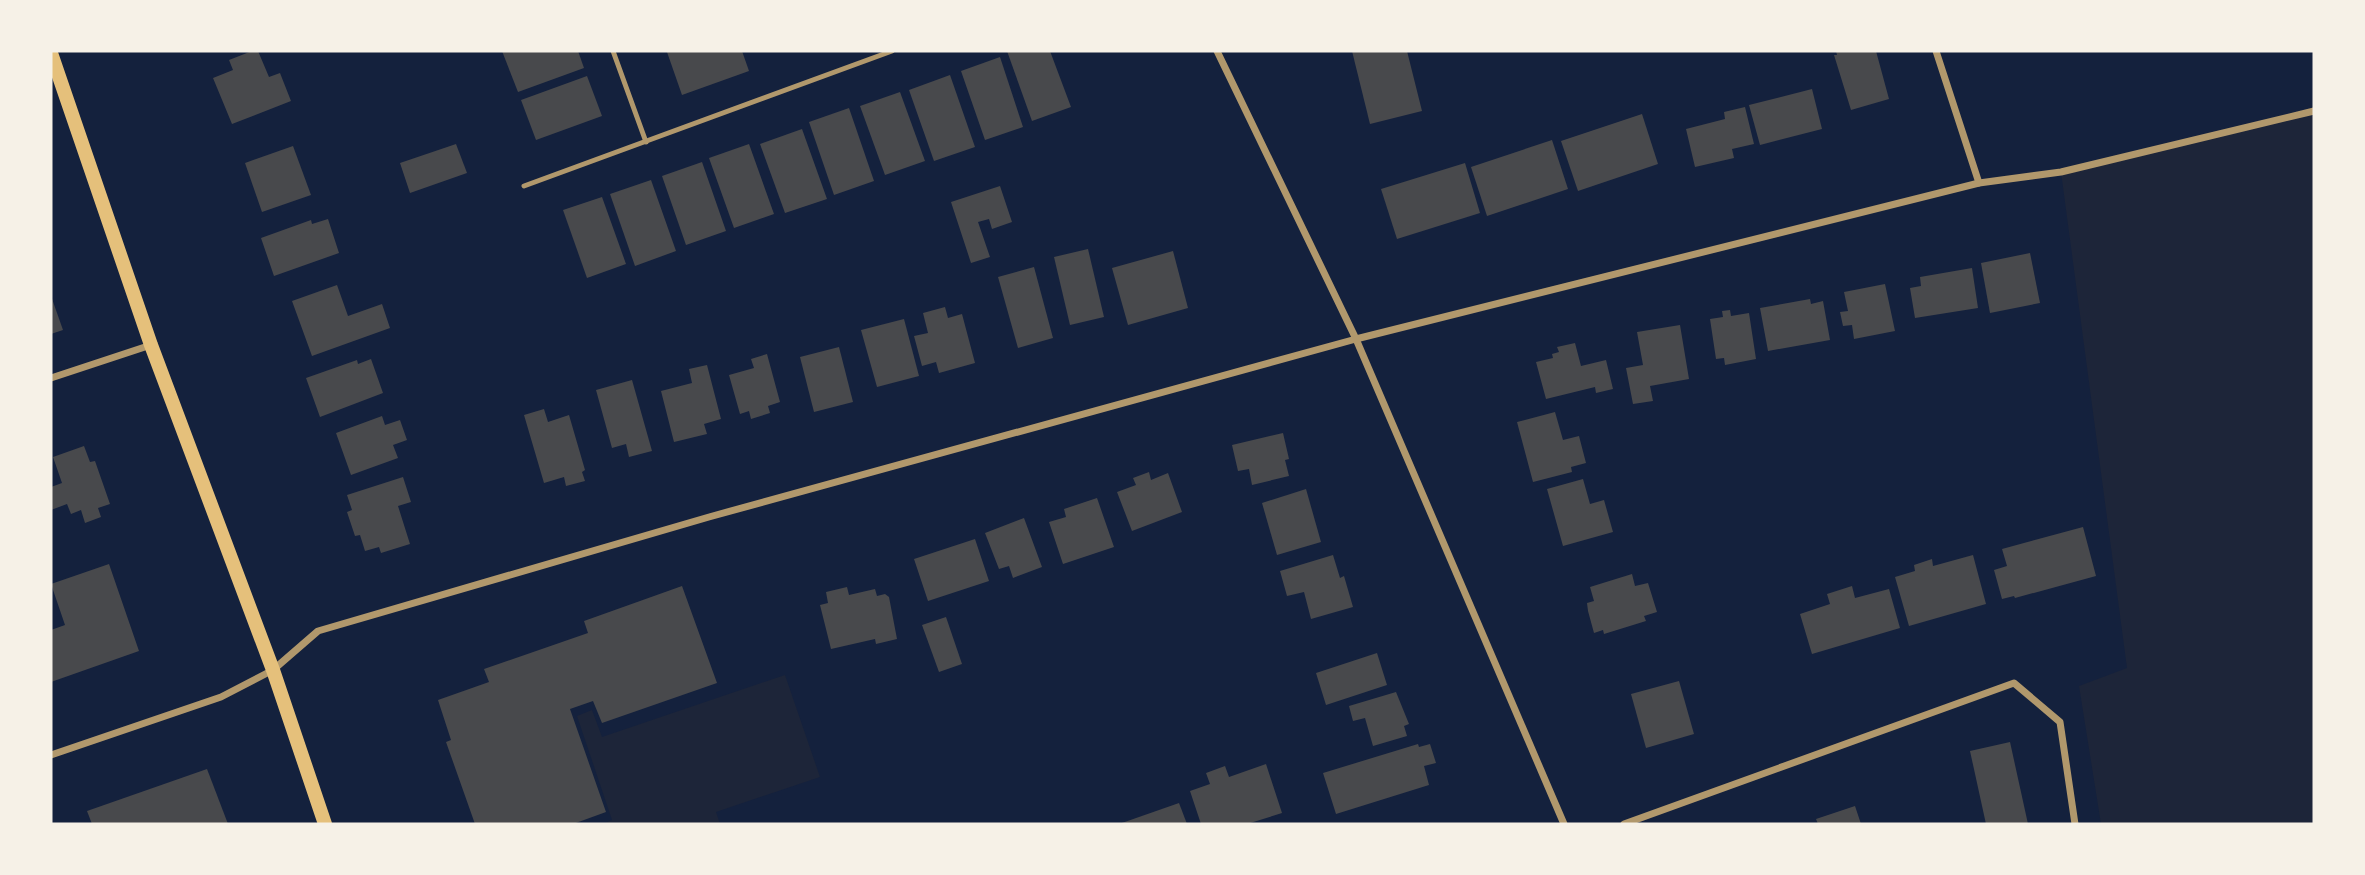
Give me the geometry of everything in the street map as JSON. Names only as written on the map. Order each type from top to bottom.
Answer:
[{"type":"main road","points":[[51,53],[151,345],[273,670],[325,824]]},
{"type":"street","points":[[1217,51],[1356,339],[1564,824]]},
{"type":"street","points":[[1936,51],[1979,183]]},
{"type":"street","points":[[51,755],[220,697],[273,670],[318,631],[723,513],[1356,339],[1979,183],[2061,172],[2314,111]]},
{"type":"street","points":[[51,378],[151,345]]},
{"type":"street","points":[[1624,824],[2014,683],[2060,722],[2075,824]]},
{"type":"lane","points":[[613,51],[646,142]]},
{"type":"lane","points":[[524,186],[892,51]]},
{"type":"shaded area","points":[[2314,111],[2314,824],[2101,824],[2079,686],[2127,668],[2061,172]]},
{"type":"shaded area","points":[[785,675],[820,777],[716,812],[720,824],[603,824],[612,820],[577,716],[592,710],[602,737]]},
{"type":"building","points":[[258,51],[269,77],[280,73],[291,101],[232,124],[213,78],[233,70],[229,60]]},
{"type":"building","points":[[502,51],[578,51],[584,68],[518,92]]},
{"type":"building","points":[[742,51],[749,71],[682,95],[667,52]]},
{"type":"building","points":[[1007,51],[1050,51],[1071,107],[1032,121]]},
{"type":"building","points":[[1352,51],[1407,51],[1422,111],[1370,124]]},
{"type":"building","points":[[1836,51],[1876,51],[1889,99],[1851,110],[1834,55],[1837,55]]},
{"type":"building","points":[[1000,57],[1023,127],[985,140],[961,71]]},
{"type":"building","points":[[950,75],[975,147],[934,161],[909,90]]},
{"type":"building","points":[[587,76],[602,116],[536,140],[521,100]]},
{"type":"building","points":[[1812,89],[1822,129],[1760,145],[1749,105]]},
{"type":"building","points":[[900,92],[925,161],[885,175],[860,106]]},
{"type":"building","points":[[1745,107],[1754,144],[1732,149],[1734,158],[1695,167],[1686,129],[1725,119],[1724,112]]},
{"type":"building","points":[[849,108],[874,181],[834,195],[809,122]]},
{"type":"building","points":[[1642,114],[1658,164],[1578,191],[1561,141]]},
{"type":"building","points":[[802,129],[827,199],[785,213],[760,144]]},
{"type":"building","points":[[1552,140],[1568,189],[1487,216],[1471,167]]},
{"type":"building","points":[[456,144],[467,173],[410,193],[400,163]]},
{"type":"building","points":[[749,144],[774,214],[734,228],[709,158]]},
{"type":"building","points":[[293,146],[311,195],[262,212],[245,163]]},
{"type":"building","points":[[702,162],[726,231],[686,245],[662,176]]},
{"type":"building","points":[[1465,163],[1480,213],[1397,239],[1381,189]]},
{"type":"building","points":[[651,180],[676,251],[635,266],[610,194]]},
{"type":"building","points":[[1000,186],[1012,222],[992,229],[989,219],[978,222],[990,257],[971,263],[951,202]]},
{"type":"building","points":[[602,197],[626,264],[587,278],[563,210]]},
{"type":"building","points":[[328,219],[339,253],[274,276],[261,238],[311,220],[312,224]]},
{"type":"building","points":[[1088,249],[1104,317],[1070,325],[1054,257]]},
{"type":"building","points":[[1173,251],[1188,308],[1128,325],[1112,268]]},
{"type":"building","points":[[2030,253],[2040,303],[1990,313],[1981,263]]},
{"type":"building","points":[[1034,267],[1053,338],[1018,348],[998,277]]},
{"type":"building","points":[[1972,268],[1978,308],[1915,318],[1910,288],[1921,286],[1920,277]]},
{"type":"building","points":[[1885,284],[1895,331],[1854,339],[1852,325],[1843,326],[1840,312],[1848,311],[1844,292]]},
{"type":"building","points":[[337,285],[348,316],[382,304],[390,328],[312,356],[292,301]]},
{"type":"building","points":[[51,296],[63,330],[51,334]]},
{"type":"building","points":[[1810,299],[1811,304],[1823,301],[1830,340],[1768,351],[1760,308]]},
{"type":"building","points":[[945,307],[948,318],[962,314],[975,363],[939,373],[936,362],[922,366],[914,336],[928,333],[923,313]]},
{"type":"building","points":[[1730,310],[1731,316],[1749,313],[1756,359],[1725,365],[1724,358],[1716,359],[1710,319],[1723,317],[1722,311]]},
{"type":"building","points":[[904,319],[919,376],[877,387],[861,330]]},
{"type":"building","points":[[1680,325],[1689,379],[1650,386],[1653,401],[1633,404],[1626,368],[1643,365],[1637,332]]},
{"type":"building","points":[[1575,343],[1581,366],[1606,360],[1613,389],[1596,393],[1595,387],[1546,399],[1536,362],[1553,358],[1552,354],[1559,352],[1557,347]]},
{"type":"building","points":[[839,347],[853,402],[814,412],[800,357]]},
{"type":"building","points":[[767,354],[780,402],[768,406],[770,413],[751,419],[749,411],[740,414],[729,375],[754,368],[751,359]]},
{"type":"building","points":[[371,359],[383,393],[320,417],[306,378],[357,360],[358,364]]},
{"type":"building","points":[[707,365],[721,419],[704,424],[707,434],[674,442],[661,391],[692,383],[689,369]]},
{"type":"building","points":[[632,380],[652,451],[629,457],[626,444],[612,448],[596,390]]},
{"type":"building","points":[[544,409],[548,422],[569,415],[585,470],[582,472],[585,481],[566,486],[564,477],[544,483],[524,415]]},
{"type":"building","points":[[1555,412],[1563,440],[1579,436],[1586,463],[1571,467],[1572,472],[1533,482],[1517,422]]},
{"type":"building","points":[[382,416],[385,425],[400,420],[407,440],[393,445],[398,458],[351,475],[336,433]]},
{"type":"building","points":[[1283,433],[1289,459],[1285,460],[1289,476],[1252,485],[1249,469],[1238,471],[1232,445]]},
{"type":"building","points":[[84,446],[90,462],[95,461],[110,504],[98,508],[101,517],[85,523],[81,510],[71,514],[67,504],[51,510],[51,487],[62,483],[53,457]]},
{"type":"building","points":[[1149,472],[1151,480],[1168,473],[1182,512],[1132,531],[1117,492],[1136,485],[1133,478]]},
{"type":"building","points":[[403,477],[411,502],[398,506],[410,544],[381,553],[379,547],[365,551],[360,535],[355,536],[347,512],[352,510],[347,495]]},
{"type":"building","points":[[1583,479],[1590,504],[1604,500],[1613,532],[1563,546],[1547,489]]},
{"type":"building","points":[[1306,489],[1321,542],[1277,555],[1262,503]]},
{"type":"building","points":[[1097,498],[1114,547],[1063,564],[1049,522],[1066,517],[1064,509]]},
{"type":"building","points":[[1024,518],[1042,567],[1013,578],[1009,566],[999,569],[985,533]]},
{"type":"building","points":[[2083,527],[2096,576],[2015,598],[2002,599],[1994,570],[2007,566],[2002,549]]},
{"type":"building","points":[[975,539],[989,581],[928,601],[914,559]]},
{"type":"building","points":[[1333,555],[1340,578],[1344,576],[1353,607],[1311,619],[1304,592],[1287,596],[1280,571]]},
{"type":"building","points":[[1973,555],[1986,604],[1909,626],[1895,577],[1915,571],[1914,565],[1932,559],[1933,566]]},
{"type":"building","points":[[109,564],[139,651],[51,682],[51,630],[65,625],[51,584]]},
{"type":"building","points":[[1632,574],[1635,586],[1648,583],[1657,612],[1644,616],[1646,621],[1604,634],[1603,630],[1594,633],[1587,603],[1594,601],[1590,587]]},
{"type":"building","points":[[682,586],[717,683],[602,723],[593,701],[570,709],[606,812],[573,824],[475,824],[446,742],[451,740],[438,700],[489,682],[484,669],[588,633],[584,621]]},
{"type":"building","points":[[1852,586],[1855,598],[1889,589],[1900,628],[1812,654],[1800,614],[1830,604],[1827,594]]},
{"type":"building","points":[[847,587],[849,595],[875,589],[877,596],[885,594],[889,597],[897,639],[876,644],[875,639],[831,649],[820,605],[828,603],[826,592]]},
{"type":"building","points":[[946,617],[962,664],[939,672],[922,625]]},
{"type":"building","points":[[1377,653],[1387,685],[1326,705],[1316,673]]},
{"type":"building","points":[[1679,681],[1694,734],[1646,748],[1631,694]]},
{"type":"building","points":[[1396,692],[1409,724],[1404,726],[1407,736],[1373,746],[1365,718],[1353,721],[1349,706]]},
{"type":"building","points":[[2010,742],[2028,824],[1986,824],[1970,751]]},
{"type":"building","points":[[1418,744],[1419,747],[1430,744],[1436,763],[1424,766],[1429,785],[1336,814],[1323,773]]},
{"type":"building","points":[[1266,764],[1282,813],[1247,824],[1201,824],[1190,791],[1210,784],[1206,773],[1225,766],[1229,777]]},
{"type":"building","points":[[207,769],[228,824],[92,824],[87,811]]},
{"type":"building","points":[[1179,803],[1187,824],[1119,824]]},
{"type":"building","points":[[1855,806],[1861,824],[1818,824],[1816,819]]}]
